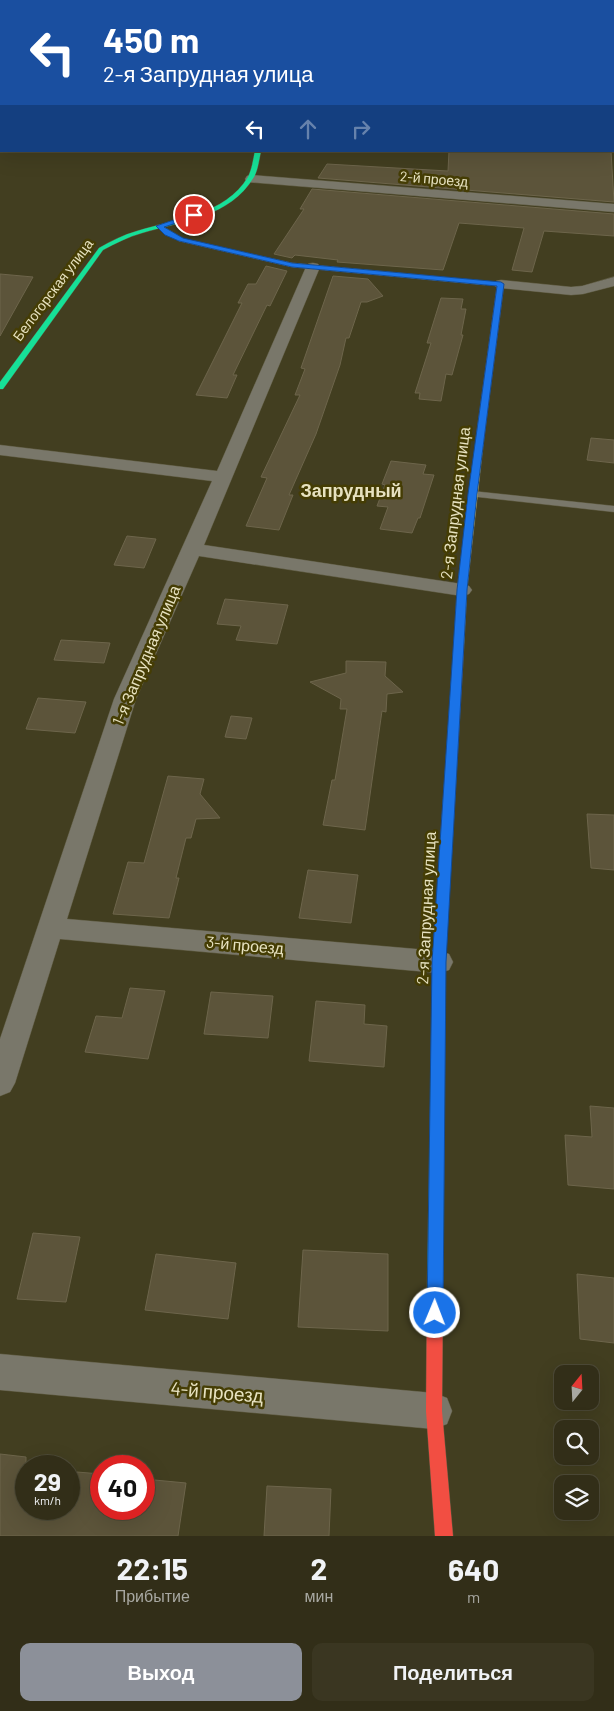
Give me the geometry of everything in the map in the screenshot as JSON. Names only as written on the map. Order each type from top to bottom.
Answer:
[{"type":"street","name":"Белогорская улица","points":[[0,386],[101,250],[117,238],[212,210],[227,202],[238,194],[251,179],[258,152]]},
{"type":"street","name":"2-й проезд","points":[[251,179],[614,208]]},
{"type":"street","points":[[159,226],[181,240],[251,254],[279,262],[313,267],[571,291],[584,290],[614,280]]},
{"type":"street","name":"1-я Запрудная улица","points":[[0,1083],[125,699],[224,477],[313,267]]},
{"type":"street","name":"2-я Запрудная улица","points":[[444,1536],[434,1411],[439,962],[462,590],[472,494],[501,284]]},
{"type":"street","points":[[0,450],[224,477]]},
{"type":"street","points":[[192,549],[462,590]]},
{"type":"street","name":"3-й проезд","points":[[50,928],[439,962]]},
{"type":"street","name":"4-й проезд","points":[[0,1372],[434,1411]]},
{"type":"lane","points":[[472,494],[614,509]]},
{"type":"building","points":[[449,152],[611,152],[614,202],[318,178],[327,164],[448,171]]},
{"type":"building","points":[[312,189],[614,214],[614,236],[544,231],[532,272],[512,270],[524,228],[459,223],[443,270],[337,262],[338,260],[295,255],[292,258],[274,254],[304,209],[300,209]]},
{"type":"building","points":[[266,266],[287,271],[270,306],[267,305],[233,375],[237,375],[227,398],[196,395],[242,303],[238,303],[248,284],[256,284]]},
{"type":"building","points":[[0,274],[33,277],[0,336]]},
{"type":"building","points":[[333,276],[368,279],[383,296],[367,302],[361,302],[349,338],[346,338],[340,365],[316,434],[289,495],[293,495],[279,530],[246,526],[267,478],[261,477],[300,395],[295,395],[305,369],[301,368]]},
{"type":"building","points":[[441,298],[463,299],[461,309],[466,309],[461,335],[463,335],[452,375],[446,374],[441,401],[419,399],[420,393],[415,393],[431,343],[427,343]]},
{"type":"building","points":[[591,438],[614,440],[614,463],[587,460]]},
{"type":"building","points":[[391,461],[426,465],[423,474],[434,475],[420,518],[418,518],[412,533],[380,529],[388,507],[377,506],[385,485],[382,484]]},
{"type":"building","points":[[127,536],[156,539],[144,568],[114,565]]},
{"type":"building","points":[[225,599],[288,605],[277,644],[236,640],[241,626],[217,624]]},
{"type":"building","points":[[61,640],[110,643],[104,663],[54,660]]},
{"type":"building","points":[[346,661],[386,662],[385,676],[403,692],[387,694],[386,712],[382,711],[365,830],[323,825],[332,780],[335,780],[347,709],[340,709],[341,699],[310,682],[346,673]]},
{"type":"building","points":[[38,698],[86,702],[75,733],[26,729]]},
{"type":"building","points":[[231,716],[252,718],[246,739],[225,737]]},
{"type":"building","points":[[168,776],[204,779],[200,794],[220,818],[196,819],[191,838],[186,838],[169,918],[113,914],[128,862],[144,863]]},
{"type":"building","points":[[587,814],[614,815],[614,870],[591,868]]},
{"type":"building","points":[[308,870],[358,875],[351,923],[299,918]]},
{"type":"building","points":[[130,988],[165,991],[148,1059],[85,1052],[96,1016],[122,1018]]},
{"type":"building","points":[[211,992],[273,996],[268,1038],[204,1034]]},
{"type":"building","points":[[316,1001],[365,1005],[364,1024],[387,1026],[384,1067],[309,1061]]},
{"type":"building","points":[[590,1106],[614,1108],[614,1189],[568,1185],[565,1135],[592,1137]]},
{"type":"building","points":[[33,1233],[80,1237],[66,1302],[17,1299]]},
{"type":"building","points":[[303,1250],[388,1254],[388,1331],[298,1327]]},
{"type":"building","points":[[156,1254],[236,1263],[228,1319],[145,1310]]},
{"type":"building","points":[[577,1274],[614,1278],[614,1343],[580,1339]]},
{"type":"building","points":[[0,1454],[15,1456],[15,1520],[80,1520],[80,1472],[90,1473],[90,1520],[155,1520],[155,1480],[186,1483],[178,1536],[0,1536]]},
{"type":"building","points":[[267,1486],[331,1489],[329,1536],[264,1536]]},
{"type":"traffic: fast","points":[[0,387],[101,249],[118,239],[182,221],[223,206],[239,194],[251,177],[258,152]]},
{"type":"traffic: fast","points":[[435,1293],[439,962],[447,831]]},
{"type":"traffic: slow","points":[[159,226],[181,240],[292,265],[485,283]]},
{"type":"traffic: slow","points":[[459,645],[462,590],[480,438]]},
{"type":"traffic: jam","points":[[480,438],[501,284],[485,283]]},
{"type":"traffic: jam","points":[[447,831],[459,645]]},
{"type":"traffic: jam","points":[[435,1293],[434,1411],[444,1536]]},
{"type":"district","name":"Запрудный","points":[[351,491]]},
{"type":"route","points":[[194,215],[159,226],[181,240],[251,254],[292,265],[501,284],[472,494],[462,590],[439,962],[435,1313]]}]
